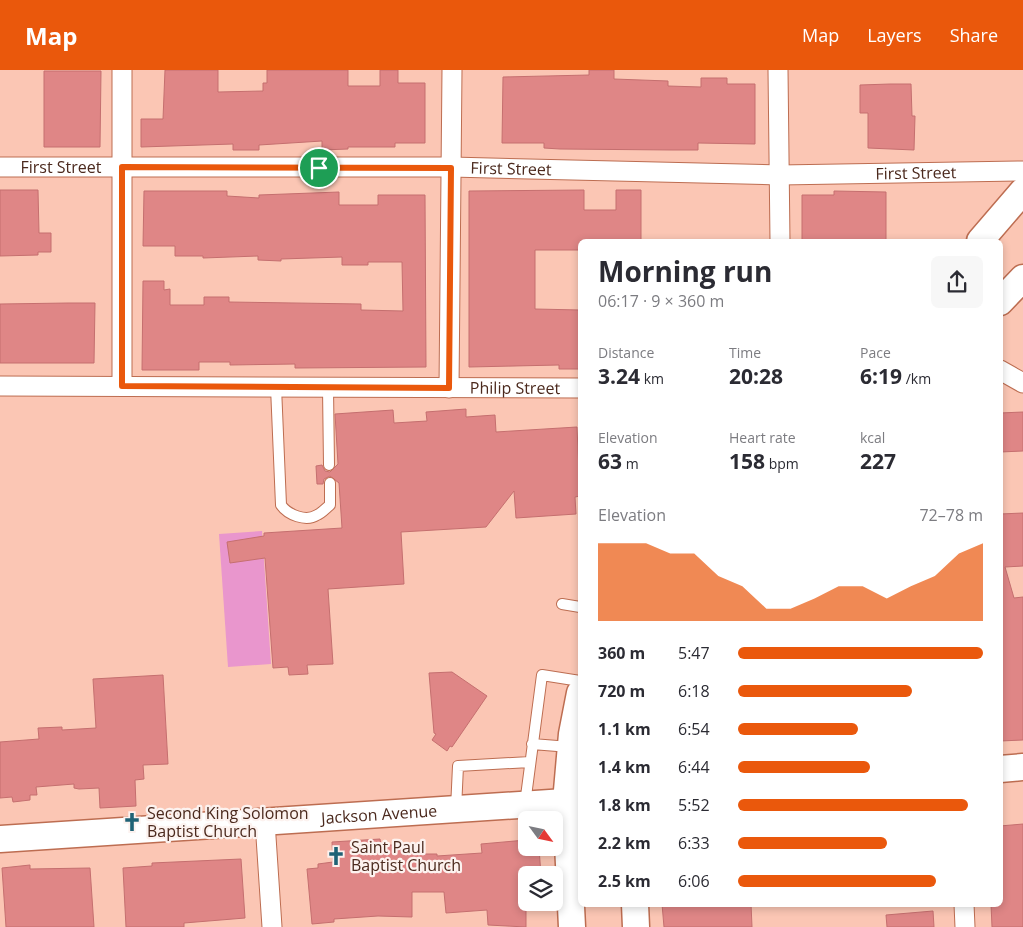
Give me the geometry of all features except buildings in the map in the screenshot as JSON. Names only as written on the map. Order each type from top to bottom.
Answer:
[{"type":"street","points":[[122,70],[122,386]]},
{"type":"street","points":[[449,388],[452,70]]},
{"type":"street","points":[[778,70],[780,239]]},
{"type":"street","name":"First Street","points":[[0,167],[451,168],[780,175],[1023,171]]},
{"type":"street","points":[[982,239],[1023,191]]},
{"type":"street","points":[[1003,299],[1023,278]]},
{"type":"street","points":[[1003,372],[1023,383]]},
{"type":"street","name":"Philip Street","points":[[0,386],[578,388]]},
{"type":"street","points":[[572,927],[573,802],[571,747],[578,705]]},
{"type":"street","points":[[1003,769],[1023,767]]},
{"type":"street","name":"Jackson Avenue","points":[[0,839],[573,802]]},
{"type":"street","points":[[266,822],[272,927]]},
{"type":"street","points":[[635,907],[636,927]]},
{"type":"street","points":[[964,907],[965,927]]},
{"type":"lane","points":[[276,387],[281,505],[285,510],[296,516],[317,515],[330,505],[330,484]]},
{"type":"lane","points":[[328,388],[329,465]]},
{"type":"lane","points":[[562,604],[578,607]]},
{"type":"lane","points":[[525,805],[542,675],[578,681]]},
{"type":"lane","points":[[532,744],[571,747]]},
{"type":"lane","points":[[456,810],[458,766],[530,762]]},
{"type":"shaded area","points":[[262,531],[271,664],[228,667],[219,534]]},
{"type":"place","name":"Second King Solomon Baptist Church","points":[[132,822]]},
{"type":"place","name":"Saint Paul Baptist Church","points":[[336,856]]},
{"type":"route","points":[[122,167],[319,168],[451,168],[449,388],[122,386],[122,167]]}]
